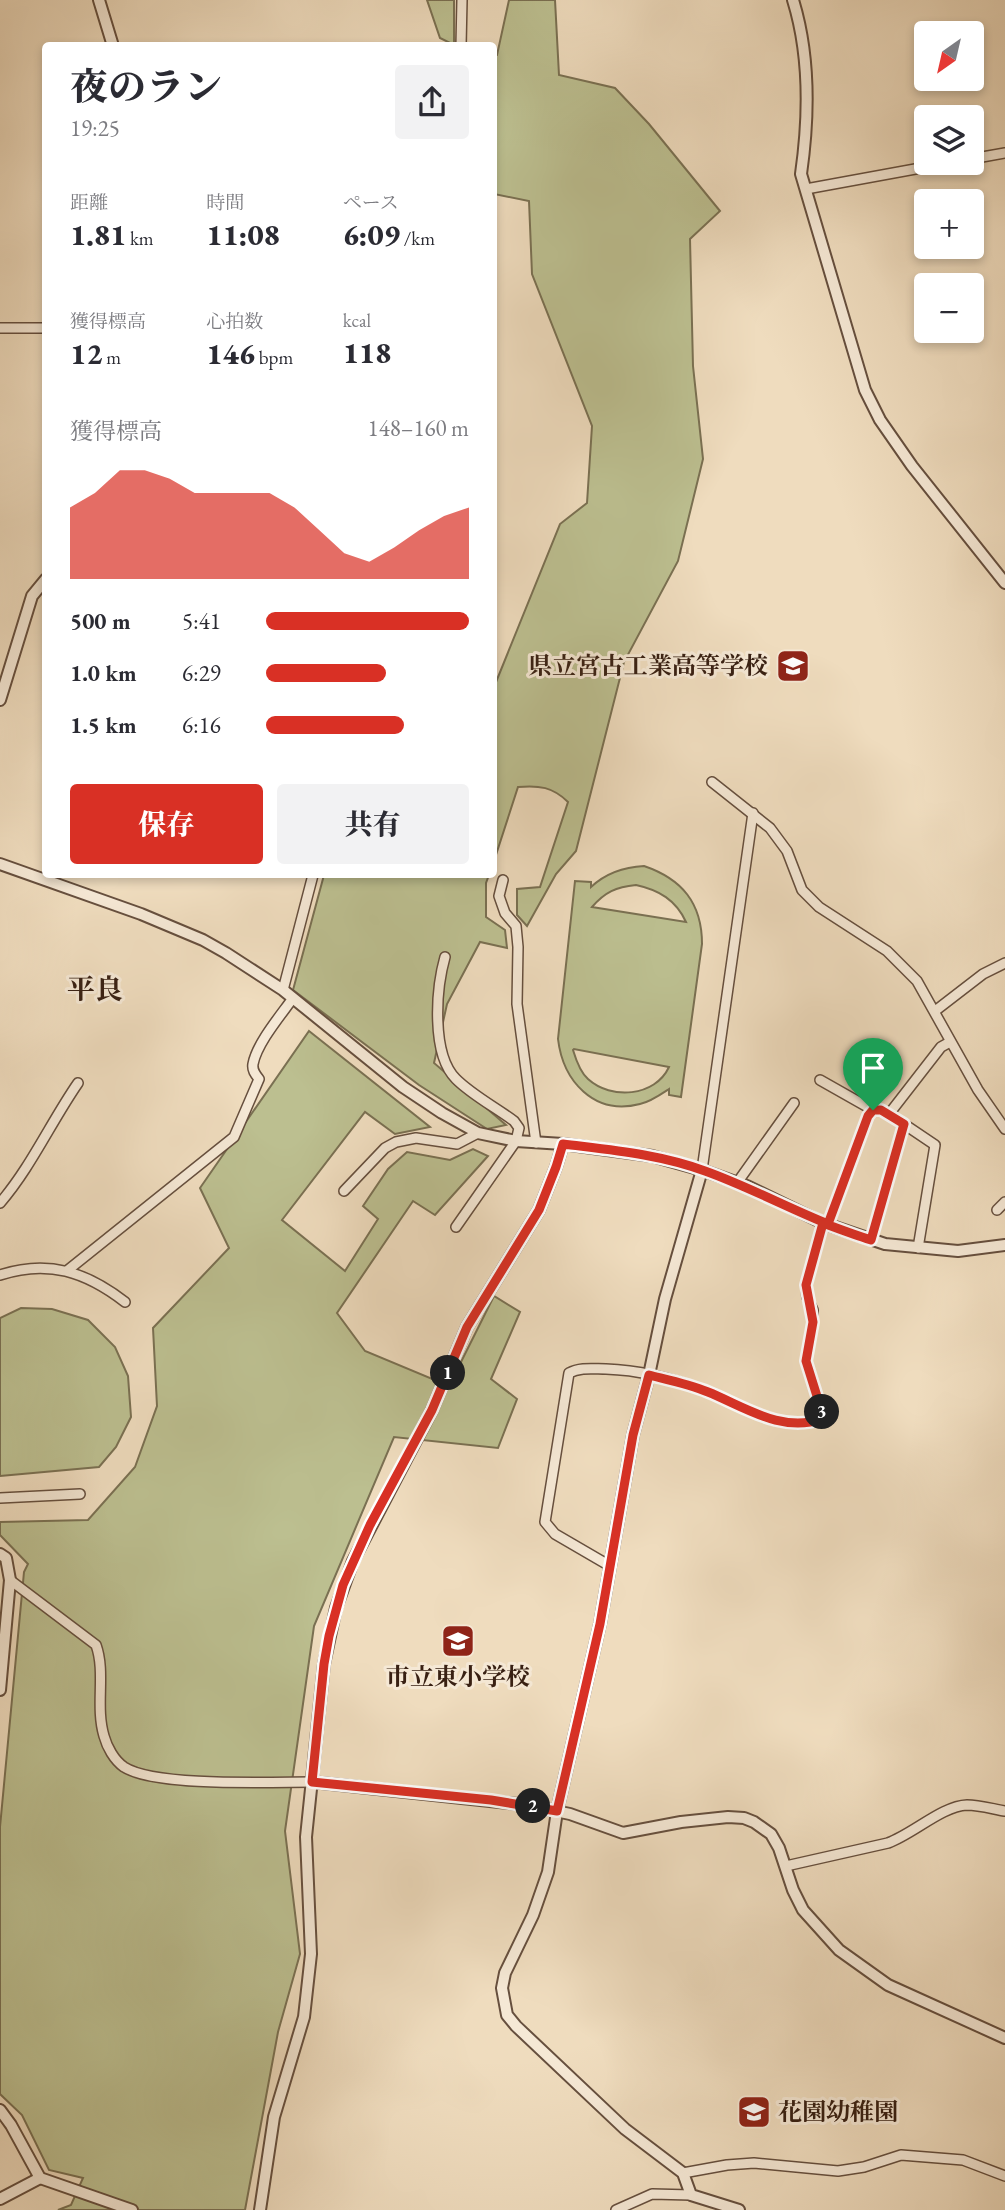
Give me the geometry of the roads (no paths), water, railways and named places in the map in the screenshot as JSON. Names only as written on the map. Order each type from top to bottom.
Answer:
[{"type":"street","points":[[99,0],[112,42]]},
{"type":"street","points":[[461,42],[462,0]]},
{"type":"street","points":[[793,0],[805,61],[806,138],[801,174],[865,390],[880,419],[912,466],[1005,583]]},
{"type":"street","points":[[984,157],[1005,153]]},
{"type":"street","points":[[806,189],[914,169]]},
{"type":"street","points":[[0,328],[42,328]]},
{"type":"street","points":[[0,700],[32,596],[42,584]]},
{"type":"street","points":[[712,782],[770,828],[787,851],[802,890],[819,906],[894,958],[917,981],[978,1090],[1005,1129]]},
{"type":"street","points":[[691,2195],[683,2173],[625,2129],[533,2044],[507,2015],[502,1987],[505,1973],[533,1914],[548,1872],[557,1811],[600,1624],[626,1469],[664,1299],[702,1170],[753,813]]},
{"type":"street","points":[[0,864],[141,914],[203,940],[283,990],[403,1087],[478,1133],[516,1141],[563,1144],[652,1156],[737,1183],[871,1240],[958,1251],[1005,1245]]},
{"type":"street","points":[[283,990],[312,878]]},
{"type":"street","points":[[503,880],[499,895],[505,912],[516,926],[517,1004],[536,1143]]},
{"type":"street","points":[[445,957],[440,975],[438,1005],[445,1061],[457,1080],[514,1121],[519,1128],[516,1141],[456,1227]]},
{"type":"street","points":[[935,1012],[983,974],[1005,963]]},
{"type":"street","points":[[68,1270],[234,1137],[259,1079],[253,1064],[261,1045],[293,998]]},
{"type":"street","points":[[889,1114],[940,1047],[950,1042]]},
{"type":"street","points":[[820,1080],[873,1110],[889,1114],[935,1145],[918,1248]]},
{"type":"street","points":[[0,1203],[20,1179],[78,1083]]},
{"type":"street","points":[[737,1183],[794,1102]]},
{"type":"street","points":[[610,1566],[555,1534],[545,1522],[569,1373],[583,1369],[623,1370],[706,1391],[777,1421],[809,1424],[822,1419],[806,1361],[813,1322],[806,1285],[826,1223],[868,1116],[873,1110]]},
{"type":"street","points":[[871,1240],[904,1124]]},
{"type":"street","points":[[344,1191],[385,1148],[396,1142],[416,1138],[457,1144],[478,1133]]},
{"type":"street","points":[[260,2210],[274,2118],[297,2047],[307,1994],[311,1954],[306,1837],[324,1664],[343,1585],[370,1525],[432,1410],[467,1327],[539,1210],[563,1144]]},
{"type":"street","points":[[996,1210],[1005,1202]]},
{"type":"street","points":[[0,1275],[17,1269],[68,1270],[106,1288],[125,1302]]},
{"type":"street","points":[[0,1498],[80,1494]]},
{"type":"street","points":[[0,1554],[6,1558],[10,1580],[0,1690]]},
{"type":"street","points":[[10,1580],[96,1644],[100,1658],[101,1725],[104,1739],[114,1757],[123,1766],[137,1773],[186,1780],[312,1782],[503,1802],[557,1811],[623,1833],[681,1822],[744,1818],[771,1834],[803,1910],[839,1950],[888,1985],[1005,2038]]},
{"type":"street","points":[[786,1866],[888,1843],[904,1837],[957,1806],[1005,1811]]},
{"type":"street","points":[[0,2110],[40,2178],[132,2210]]},
{"type":"street","points":[[683,2173],[754,2163],[838,2171],[864,2167],[901,2155],[963,2160],[1005,2176]]},
{"type":"street","points":[[0,2199],[40,2178]]},
{"type":"street","points":[[616,2210],[652,2194],[691,2195],[739,2210]]},
{"type":"place","name":"県立宮古工業高等学校","points":[[793,666]]},
{"type":"place","name":"市立東小学校","points":[[458,1641]]},
{"type":"place","name":"花園幼稚園","points":[[754,2112]]},
{"type":"district","name":"平良","points":[[95,989]]}]
